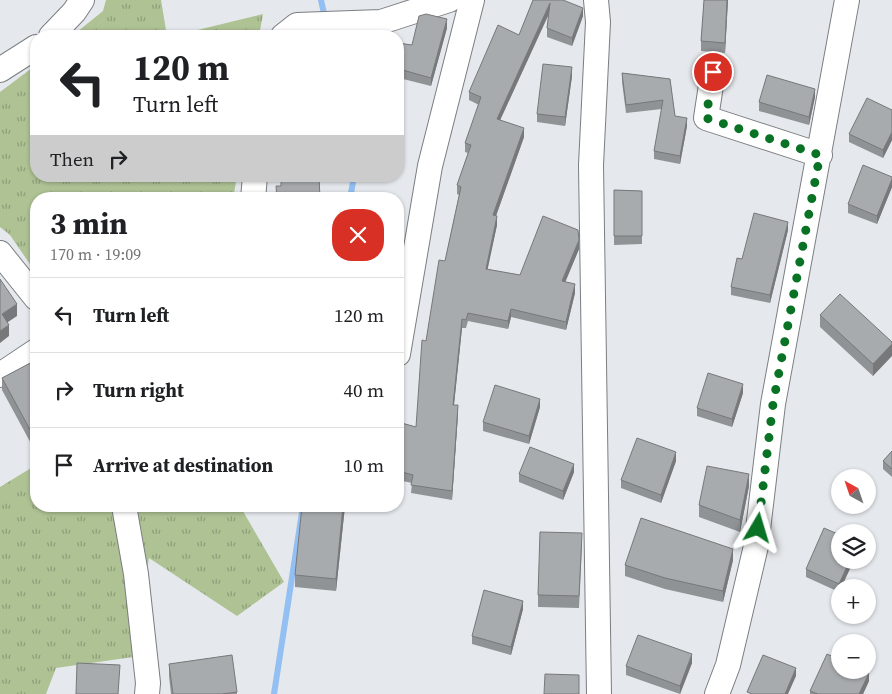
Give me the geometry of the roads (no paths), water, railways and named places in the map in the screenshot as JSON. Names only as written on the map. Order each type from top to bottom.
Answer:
[{"type":"street","points":[[58,30],[82,0]]},
{"type":"street","points":[[289,30],[296,24],[381,22],[449,0]]},
{"type":"street","points":[[404,319],[430,166],[472,0]]},
{"type":"street","points":[[596,0],[598,22],[591,165],[599,694]]},
{"type":"street","points":[[717,694],[728,665],[756,546],[773,404],[847,0]]},
{"type":"street","points":[[0,70],[30,50]]},
{"type":"street","points":[[713,72],[706,118],[820,155]]},
{"type":"street","points":[[0,253],[30,290]]},
{"type":"street","points":[[0,375],[30,355]]},
{"type":"street","points":[[125,512],[136,574],[148,683],[147,694]]},
{"type":"waterway","points":[[321,0],[328,30]]},
{"type":"waterway","points":[[351,192],[353,182]]},
{"type":"waterway","points":[[274,694],[302,512]]}]
